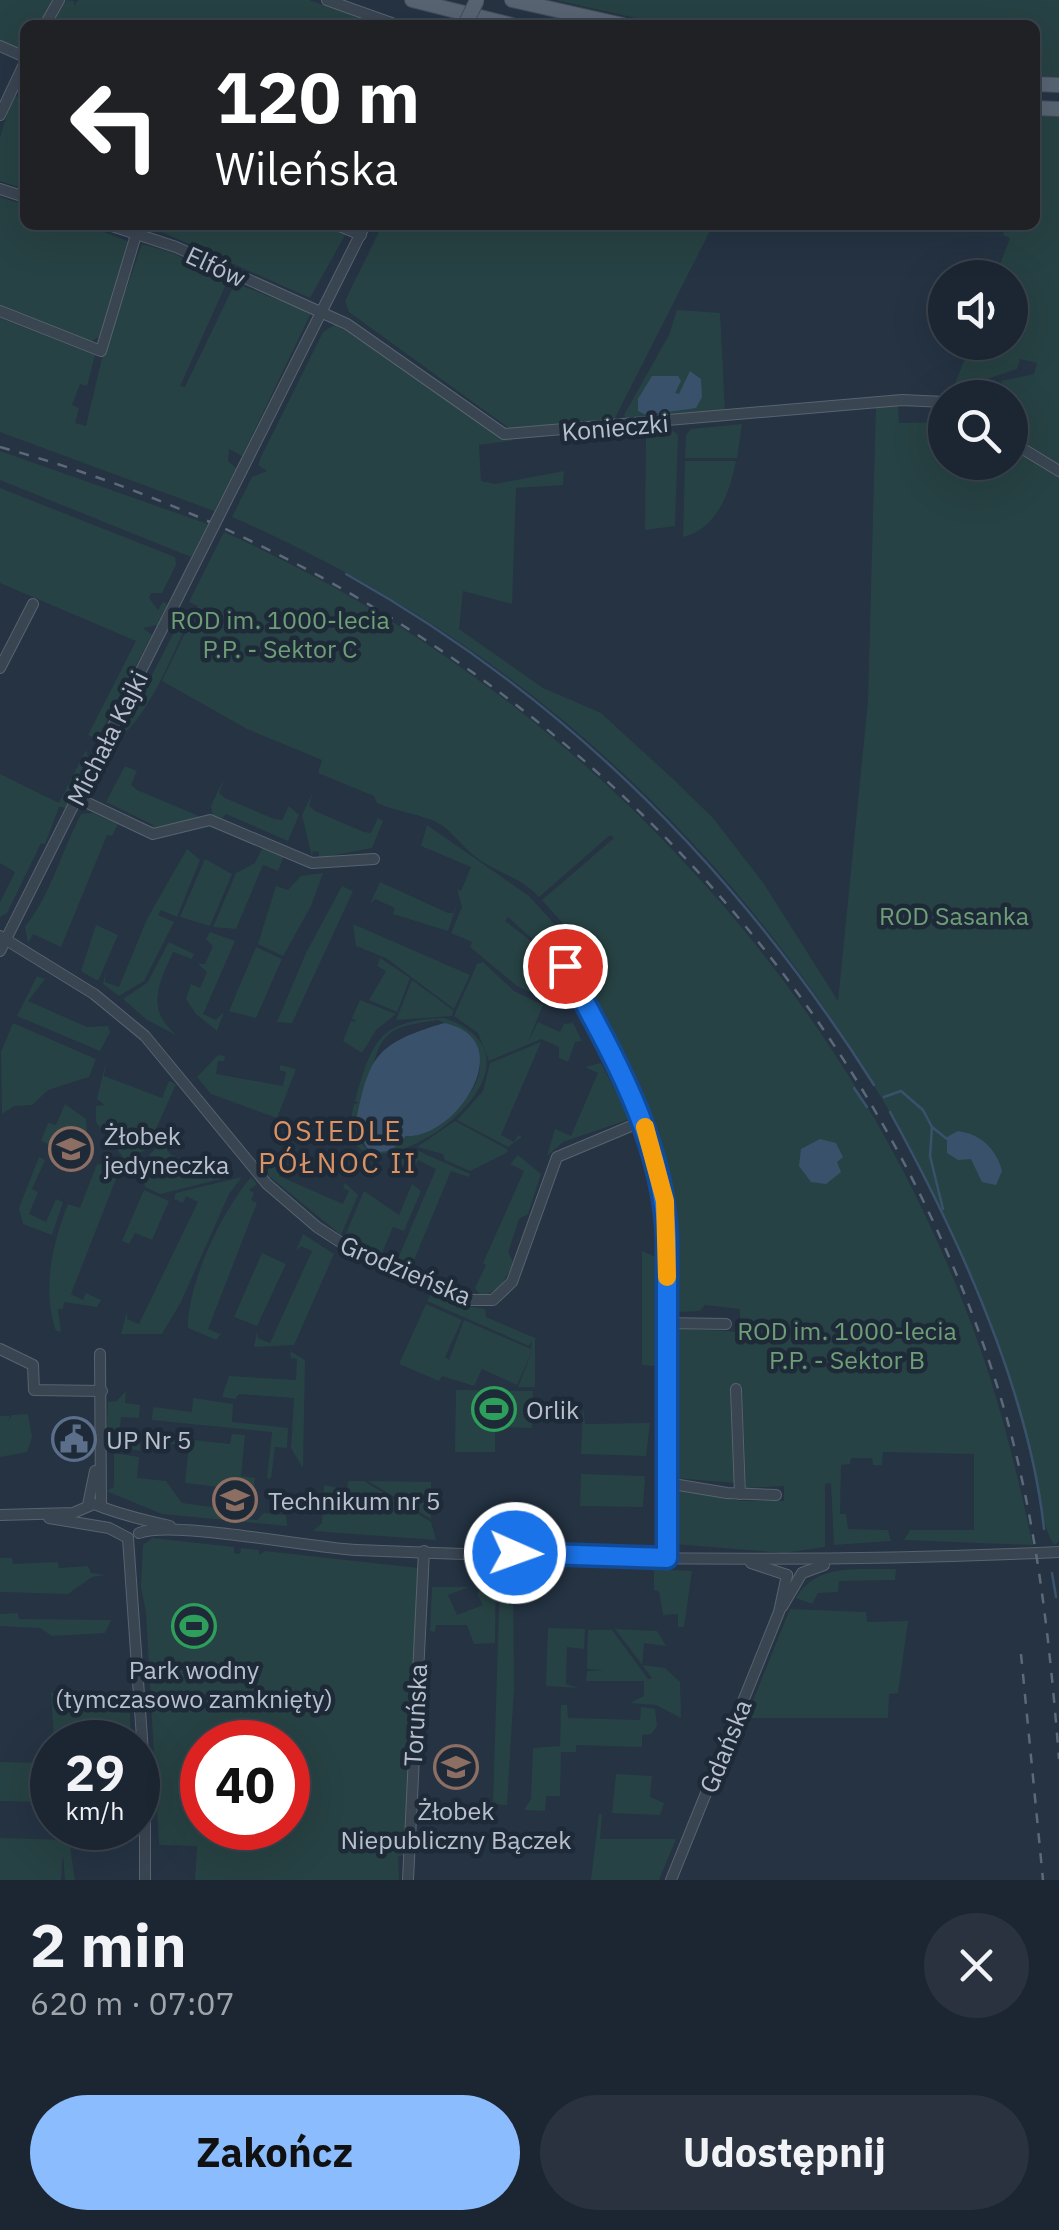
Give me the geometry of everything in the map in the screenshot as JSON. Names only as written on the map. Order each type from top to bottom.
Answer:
[{"type":"main road","points":[[412,0],[492,20]]},
{"type":"main road","points":[[512,0],[601,20]]},
{"type":"street","points":[[327,0],[383,20]]},
{"type":"street","points":[[0,115],[20,70]]},
{"type":"street","points":[[11,88],[20,92]]},
{"type":"street","points":[[0,312],[101,350],[138,230]]},
{"type":"street","name":"Elfów","points":[[138,230],[322,311]]},
{"type":"street","name":"Michała Kajki","points":[[0,951],[3,938],[363,230]]},
{"type":"street","name":"Konieczki","points":[[322,311],[504,434],[902,400],[928,401]]},
{"type":"street","points":[[1028,452],[1059,471]]},
{"type":"street","points":[[0,668],[33,604]]},
{"type":"street","points":[[77,798],[150,833],[210,820],[312,864],[374,859]]},
{"type":"street","name":"Grodzieńska","points":[[3,938],[94,994],[145,1036],[266,1184],[316,1227],[351,1248],[476,1302],[500,1296],[512,1282],[557,1157],[643,1122]]},
{"type":"street","points":[[565,966],[643,1122],[665,1201],[667,1558]]},
{"type":"street","points":[[667,1323],[726,1324]]},
{"type":"street","points":[[0,1349],[32,1364],[34,1390],[102,1391]]},
{"type":"street","points":[[84,1524],[100,1450],[100,1354]]},
{"type":"street","points":[[736,1388],[740,1494]]},
{"type":"street","points":[[667,1483],[740,1494],[776,1494]]},
{"type":"street","points":[[0,1514],[90,1507],[206,1534]]},
{"type":"street","points":[[13,1514],[135,1535],[206,1534],[356,1550],[736,1560],[793,1570],[836,1560],[1059,1552]]},
{"type":"street","points":[[140,1518],[135,1535],[133,1588],[145,1780],[145,1880]]},
{"type":"street","name":"Toruńska","points":[[408,1880],[424,1551]]},
{"type":"street","name":"Gdańska","points":[[671,1880],[793,1570]]},
{"type":"green space","points":[[0,0],[52,0],[42,20],[20,20],[20,51],[0,42]]},
{"type":"green space","points":[[66,0],[74,1],[74,6],[78,0],[309,0],[367,20],[55,20]]},
{"type":"green space","points":[[555,0],[1059,0],[1059,77],[1040,75],[1040,20],[645,20]]},
{"type":"green space","points":[[13,95],[20,98],[20,187],[0,181],[0,137]]},
{"type":"green space","points":[[1040,116],[1059,117],[1059,467],[1028,447],[1028,380],[1006,380],[1034,374],[1037,363],[1024,360],[1028,360],[1028,260],[1002,260],[1010,238],[1003,235],[1004,230],[1040,230]]},
{"type":"green space","points":[[0,197],[20,203],[20,230],[99,230],[130,242],[99,337],[90,342],[0,306]]},
{"type":"green space","points":[[157,230],[347,232],[310,298]]},
{"type":"green space","points":[[380,230],[710,230],[614,420],[510,429],[349,312],[345,301]]},
{"type":"green space","points":[[142,244],[171,252],[228,280],[180,386],[185,387],[235,283],[311,313],[242,456],[229,449],[228,461],[236,468],[214,511],[0,432],[0,318],[95,355],[87,386],[80,384],[72,405],[79,408],[75,423],[86,426],[102,358]]},
{"type":"green space","points":[[677,310],[720,313],[725,411],[627,420],[624,415],[669,335]]},
{"type":"green space","name":"ROD Sasanka","points":[[336,324],[499,437],[515,440],[479,445],[481,481],[495,484],[564,471],[563,485],[516,488],[512,604],[463,591],[459,629],[543,688],[601,713],[713,818],[764,884],[838,1001],[868,701],[876,406],[898,405],[899,423],[928,422],[928,480],[1028,480],[1028,458],[1059,476],[1059,1542],[1054,1545],[1042,1515],[1010,1385],[967,1265],[907,1142],[837,1027],[758,919],[671,820],[574,730],[469,649],[355,578],[232,517],[252,477],[267,471],[258,465],[261,457],[323,332]]},
{"type":"green space","points":[[964,360],[1020,360],[1017,369],[984,380],[956,380]]},
{"type":"green space","points":[[742,424],[737,458],[685,458],[686,435],[691,429]]},
{"type":"green space","points":[[672,430],[678,435],[675,526],[645,530],[646,437],[648,432]]},
{"type":"green space","points":[[0,451],[208,524],[191,557],[0,480]]},
{"type":"green space","points":[[685,461],[736,461],[720,508],[705,526],[683,537]]},
{"type":"green space","points":[[0,488],[175,557],[176,565],[162,593],[151,593],[149,598],[158,610],[163,602],[168,604],[157,625],[143,628],[152,635],[97,740],[88,735],[136,641],[0,583]]},
{"type":"green space","points":[[224,532],[351,597],[471,674],[583,763],[685,863],[777,972],[857,1090],[925,1215],[988,1372],[1033,1545],[904,1540],[910,1530],[974,1530],[974,1454],[883,1452],[882,1465],[873,1465],[872,1458],[851,1458],[850,1464],[841,1465],[840,1514],[846,1514],[848,1529],[888,1530],[891,1541],[834,1545],[831,1483],[825,1484],[825,1547],[784,1553],[674,1544],[677,1488],[741,1501],[784,1501],[784,1486],[746,1488],[742,1385],[733,1385],[735,1483],[675,1478],[676,1328],[740,1332],[740,1309],[705,1305],[700,1311],[676,1312],[669,1169],[568,963],[582,945],[542,900],[614,838],[610,835],[539,897],[480,860],[436,822],[377,803],[374,796],[318,773],[322,760],[247,729],[162,681],[198,606],[189,602]]},
{"type":"green space","points":[[185,611],[192,613],[161,680],[142,712],[119,739]]},
{"type":"green space","points":[[86,750],[89,762],[66,808],[59,807],[45,844],[41,843],[7,913],[0,917],[0,902],[15,872],[0,863],[0,774],[59,803]]},
{"type":"green space","points":[[125,766],[137,771],[131,785],[137,790],[201,817],[152,830],[153,825],[106,802]]},
{"type":"green space","points":[[224,778],[219,793],[225,798],[274,819],[282,820],[289,806],[299,815],[288,841],[226,814],[222,819],[213,817],[211,806]]},
{"type":"green space","points":[[313,792],[309,806],[315,811],[364,832],[371,833],[378,818],[383,821],[372,848],[319,858],[319,852],[313,851],[312,857],[302,815]]},
{"type":"green space","points":[[93,813],[118,824],[112,836],[107,835],[61,947],[33,934],[28,943],[25,927],[48,888],[81,814]]},
{"type":"green space","points":[[427,825],[529,896],[570,941],[559,963],[508,917],[505,921],[535,944],[553,973],[558,972],[569,993],[558,996],[555,1004],[517,986],[470,947],[472,942],[451,933],[462,907],[457,889],[461,891],[471,867],[421,846]]},
{"type":"green space","points":[[263,846],[284,856],[278,871],[263,865],[236,929],[213,927],[236,873],[255,863]]},
{"type":"green space","points":[[187,849],[200,860],[177,917],[161,910],[158,915],[174,922],[144,981],[119,996],[103,984],[106,971],[105,982],[119,987],[147,919]]},
{"type":"green space","points":[[205,859],[232,874],[210,926],[180,917]]},
{"type":"green space","points":[[323,873],[311,906],[283,956],[258,944],[276,886],[288,890],[301,876]]},
{"type":"green space","points":[[380,882],[448,913],[453,913],[458,901],[448,931],[393,914],[395,908],[375,899],[370,904]]},
{"type":"green space","points":[[342,886],[353,891],[292,1023],[277,1022],[306,953]]},
{"type":"green space","points":[[353,924],[470,975],[454,1009],[386,958],[356,946]]},
{"type":"green space","points":[[96,925],[118,935],[98,981],[81,971]]},
{"type":"green space","points":[[210,932],[235,941],[203,1014],[216,1020],[224,1012],[217,1031],[196,1014],[186,999],[191,984],[200,988],[207,972],[198,964],[205,964],[213,946],[206,939]]},
{"type":"green space","points":[[169,942],[194,954],[192,959],[173,952],[159,986],[161,1017],[178,1036],[147,1020],[123,999],[147,983]]},
{"type":"green space","points":[[256,947],[282,959],[256,1018],[229,1011]]},
{"type":"green space","points":[[380,958],[410,978],[397,1012],[369,1000],[386,971],[377,966]]},
{"type":"green space","points":[[483,962],[514,991],[543,1005],[527,1044],[538,1022],[560,1032],[564,1024],[573,1023],[582,1041],[575,1042],[568,1062],[559,1058],[559,1047],[541,1039],[489,1061],[478,1033],[454,1016],[477,964]]},
{"type":"green space","points":[[37,976],[45,979],[28,1001],[87,1027],[108,1026],[110,1032],[100,1051],[17,1016]]},
{"type":"green space","points":[[412,980],[454,1011],[452,1016],[396,1020]]},
{"type":"green space","points":[[360,1000],[396,1014],[376,1030],[362,1053],[343,1041],[351,1021],[357,1022],[352,1018]]},
{"type":"green space","points":[[444,1018],[480,1042],[486,1071],[470,1102],[440,1130],[405,1148],[374,1154],[354,1141],[354,1104],[359,1103],[355,1101],[367,1064],[381,1038],[391,1030],[422,1020]],"holes":[[[438,1020],[472,1043],[479,1056],[480,1070],[466,1098],[435,1124],[407,1136],[390,1150],[366,1148],[361,1140],[359,1118],[384,1040],[398,1029]]]},
{"type":"green space","points":[[13,1023],[96,1059],[89,1077],[48,1090],[32,1105],[14,1106],[2,1114],[1,1052]]},
{"type":"green space","points":[[541,1042],[501,1135],[514,1142],[518,1135],[522,1137],[508,1147],[457,1120],[483,1091],[490,1063]]},
{"type":"green space","points":[[218,1055],[225,1056],[224,1061],[218,1061],[216,1074],[283,1086],[286,1072],[280,1070],[280,1065],[296,1069],[277,1118],[211,1094],[197,1077]]},
{"type":"green space","points":[[106,1061],[104,1076],[162,1098],[169,1081],[176,1084],[147,1149],[125,1160],[96,1122],[96,1106],[105,1105],[97,1099]]},
{"type":"green space","points":[[601,1063],[630,1119],[563,1142],[547,1156],[555,1129],[571,1136],[598,1073],[585,1067]]},
{"type":"green space","points":[[65,1104],[86,1119],[88,1143],[69,1135],[62,1150],[41,1141],[48,1123],[56,1125]]},
{"type":"green space","points":[[455,1121],[508,1152],[470,1171],[445,1160],[443,1154],[417,1147]]},
{"type":"green space","points":[[172,1139],[167,1150],[170,1154],[221,1179],[160,1194],[145,1187],[148,1157]]},
{"type":"green space","points":[[414,1149],[470,1174],[469,1177],[451,1171],[411,1267],[397,1261],[436,1169],[418,1160],[414,1168],[393,1162]]},
{"type":"green space","points":[[271,1152],[287,1158],[279,1176],[343,1204],[349,1191],[343,1188],[345,1183],[358,1195],[341,1235],[269,1176],[265,1166]]},
{"type":"green space","points":[[518,1155],[541,1174],[528,1214],[519,1219],[508,1252],[513,1262],[508,1274],[498,1288],[480,1295],[475,1288],[486,1265],[483,1263],[524,1171],[510,1164]]},
{"type":"green space","points":[[39,1157],[45,1160],[32,1189],[38,1192],[29,1214],[46,1222],[56,1199],[63,1202],[52,1235],[23,1224],[19,1208]]},
{"type":"green space","points":[[97,1164],[121,1166],[71,1294],[83,1300],[86,1293],[101,1300],[97,1307],[64,1302],[63,1309],[58,1309],[61,1332],[56,1331],[49,1283],[57,1235],[68,1204],[80,1208]]},
{"type":"green space","points":[[242,1177],[229,1194],[181,1302],[162,1334],[121,1334],[127,1311],[127,1319],[139,1324],[198,1202],[186,1196],[183,1203],[174,1199],[176,1193]]},
{"type":"green space","points":[[251,1177],[257,1184],[249,1190],[254,1193],[251,1200],[257,1203],[208,1329],[220,1334],[225,1329],[216,1340],[188,1328],[193,1291],[218,1228]]},
{"type":"green space","points":[[412,1184],[421,1191],[404,1231],[393,1227],[382,1253],[345,1236],[364,1191],[399,1215]]},
{"type":"green space","points":[[144,1190],[169,1201],[152,1240],[135,1233],[129,1244],[122,1241]]},
{"type":"green space","points":[[303,1234],[334,1254],[294,1345],[254,1347],[257,1331],[258,1338],[270,1343],[312,1251],[301,1246],[296,1251]]},
{"type":"green space","points":[[642,1251],[658,1258],[656,1366],[642,1365]]},
{"type":"green space","points":[[262,1253],[286,1264],[257,1326],[234,1317]]},
{"type":"green space","points":[[433,1291],[467,1306],[485,1309],[486,1317],[535,1338],[535,1387],[518,1387],[533,1349],[517,1385],[482,1369],[474,1386],[442,1376],[439,1381],[399,1364],[426,1304],[462,1320],[445,1357],[449,1360],[464,1320],[531,1349],[532,1341],[529,1346],[427,1301]]},
{"type":"green space","points":[[290,1351],[305,1360],[303,1468],[291,1448],[294,1398],[239,1394],[235,1399],[222,1397],[229,1376],[296,1380],[297,1359],[291,1358]]},
{"type":"green space","name":"Orlik","points":[[456,1390],[533,1391],[532,1428],[495,1427],[495,1452],[455,1452]]},
{"type":"green space","points":[[126,1391],[125,1403],[140,1405],[139,1418],[121,1417],[119,1436],[140,1439],[140,1451],[107,1444],[113,1431],[107,1430],[108,1402],[117,1401]]},
{"type":"green space","points":[[193,1398],[233,1404],[232,1422],[288,1428],[287,1448],[275,1447],[271,1479],[267,1478],[272,1432],[152,1420],[153,1407],[192,1412]]},
{"type":"green space","points":[[583,1406],[585,1424],[650,1423],[646,1456],[581,1454]]},
{"type":"green space","points":[[28,1414],[32,1437],[27,1452],[0,1457],[0,1416],[10,1416],[8,1422],[12,1415]]},
{"type":"green space","points":[[232,1434],[245,1435],[241,1476],[255,1478],[254,1491],[185,1483],[189,1446],[148,1441],[147,1435],[230,1444]]},
{"type":"green space","points":[[114,1453],[139,1457],[137,1478],[166,1481],[182,1503],[242,1511],[247,1519],[257,1520],[264,1513],[286,1515],[287,1526],[162,1514],[106,1491],[114,1487]]},
{"type":"green space","points":[[581,1474],[645,1476],[643,1507],[580,1506]]},
{"type":"green space","points":[[348,1481],[364,1481],[431,1522],[436,1540],[313,1531],[322,1523],[324,1485],[347,1490]]},
{"type":"green space","points":[[368,1481],[431,1482],[431,1519]]},
{"type":"green space","points":[[152,1538],[234,1547],[234,1553],[240,1554],[241,1548],[259,1550],[259,1555],[265,1551],[418,1568],[405,1855],[398,1856],[399,1880],[195,1880],[197,1850],[310,1850],[310,1720],[180,1720],[180,1846],[160,1845],[160,1720],[152,1720],[141,1587],[143,1545]]},
{"type":"green space","points":[[0,1558],[12,1558],[13,1564],[58,1562],[59,1568],[88,1566],[91,1573],[105,1575],[92,1577],[68,1594],[0,1592]]},
{"type":"green space","points":[[496,1566],[495,1643],[474,1644],[467,1625],[436,1625],[435,1632],[430,1631],[432,1587],[469,1587],[448,1595],[457,1615],[483,1605],[477,1594],[484,1587],[495,1590]]},
{"type":"green space","points":[[648,1569],[692,1571],[684,1627],[678,1627],[678,1614],[663,1615],[659,1591],[654,1590],[654,1571]]},
{"type":"green space","points":[[896,1569],[895,1580],[839,1581],[838,1592],[818,1593],[812,1604],[796,1598],[805,1586],[827,1573]]},
{"type":"green space","points":[[500,1575],[538,1577],[537,1587],[528,1587],[527,1577],[513,1578],[514,1688],[507,1805],[493,1804]]},
{"type":"green space","points":[[790,1609],[866,1612],[867,1622],[908,1621],[898,1693],[889,1694],[888,1718],[746,1718]]},
{"type":"green space","points":[[18,1613],[19,1619],[111,1620],[105,1633],[52,1636],[40,1628],[0,1626],[0,1614]]},
{"type":"green space","points":[[548,1628],[585,1629],[584,1649],[567,1647],[566,1684],[579,1688],[546,1686]]},
{"type":"green space","points":[[615,1629],[657,1631],[666,1646],[644,1643],[642,1665]]},
{"type":"green space","points":[[588,1630],[612,1630],[648,1679],[658,1677],[652,1678],[642,1665],[665,1668],[680,1682],[681,1718],[656,1705],[630,1703],[644,1696],[644,1681],[586,1681],[587,1671],[604,1670],[587,1669]]},
{"type":"green space","points":[[51,1693],[129,1693],[130,1720],[53,1720]]},
{"type":"green space","points":[[561,1705],[567,1705],[568,1718],[640,1720],[641,1707],[655,1709],[657,1726],[651,1734],[642,1735],[642,1747],[576,1745],[576,1752],[561,1752],[560,1796],[546,1796],[545,1811],[524,1810],[531,1799],[533,1748],[560,1746]]},
{"type":"green space","points":[[0,1762],[30,1763],[30,1802],[0,1801]]},
{"type":"green space","points":[[616,1774],[652,1776],[650,1797],[664,1803],[660,1815],[612,1813]]},
{"type":"green space","points":[[599,1814],[600,1839],[676,1839],[659,1880],[591,1880]]},
{"type":"green space","points":[[0,1838],[30,1839],[30,1850],[70,1850],[75,1880],[65,1880],[63,1854],[61,1880],[0,1880]]},
{"type":"water","points":[[690,371],[701,379],[702,397],[696,408],[646,415],[638,411],[638,399],[652,376],[678,376],[681,381],[675,393],[679,394]]},
{"type":"water","points":[[444,1023],[467,1033],[478,1048],[479,1067],[473,1087],[461,1106],[425,1133],[406,1136],[389,1150],[367,1148],[355,1127],[371,1068],[389,1046]]},
{"type":"water","points":[[958,1131],[980,1139],[991,1149],[1002,1171],[996,1185],[982,1182],[971,1159],[958,1160],[947,1153],[947,1137]]},
{"type":"water","points":[[820,1139],[836,1143],[843,1157],[837,1162],[841,1172],[826,1184],[811,1182],[799,1166],[801,1149]]},
{"type":"waterway","points":[[346,574],[502,676],[642,796],[766,933],[874,1085]]},
{"type":"waterway","points":[[854,1088],[867,1107]]},
{"type":"waterway","points":[[884,1097],[901,1091],[923,1110],[932,1127]]},
{"type":"waterway","points":[[890,1112],[964,1261],[1006,1368],[1036,1476],[1044,1529]]},
{"type":"waterway","points":[[943,1209],[930,1156],[932,1127],[947,1139]]},
{"type":"waterway","points":[[1052,1573],[1056,1597]]},
{"type":"railway","points":[[0,447],[174,507],[338,587],[491,686],[630,803],[754,936],[859,1084],[944,1246],[1007,1419],[1018,1461],[1041,1588],[1059,1759]]},
{"type":"railway","points":[[1021,1654],[1043,1880]]},
{"type":"slow traffic","points":[[645,1127],[665,1201],[667,1277]]},
{"type":"place","name":"Żłobek jedyneczka","points":[[71,1149]]},
{"type":"place","name":"Orlik","points":[[494,1409]]},
{"type":"place","name":"UP Nr 5","points":[[74,1439]]},
{"type":"place","name":"Technikum nr 5","points":[[235,1500]]},
{"type":"place","name":"Park wodny (tymczasowo zamknięty)","points":[[194,1626]]},
{"type":"place","name":"Żłobek Niepubliczny Bączek","points":[[456,1767]]},
{"type":"district","name":"OSIEDLE PÓŁNOC II","points":[[338,1146]]},
{"type":"route","points":[[515,1553],[667,1558],[667,1240],[663,1191],[648,1134],[565,966]]},
{"type":"park label","name":"ROD im. 1000-lecia P.P. - Sektor C","points":[[280,634]]},
{"type":"park label","name":"ROD im. 1000-lecia P.P. - Sektor B","points":[[847,1344]]}]
